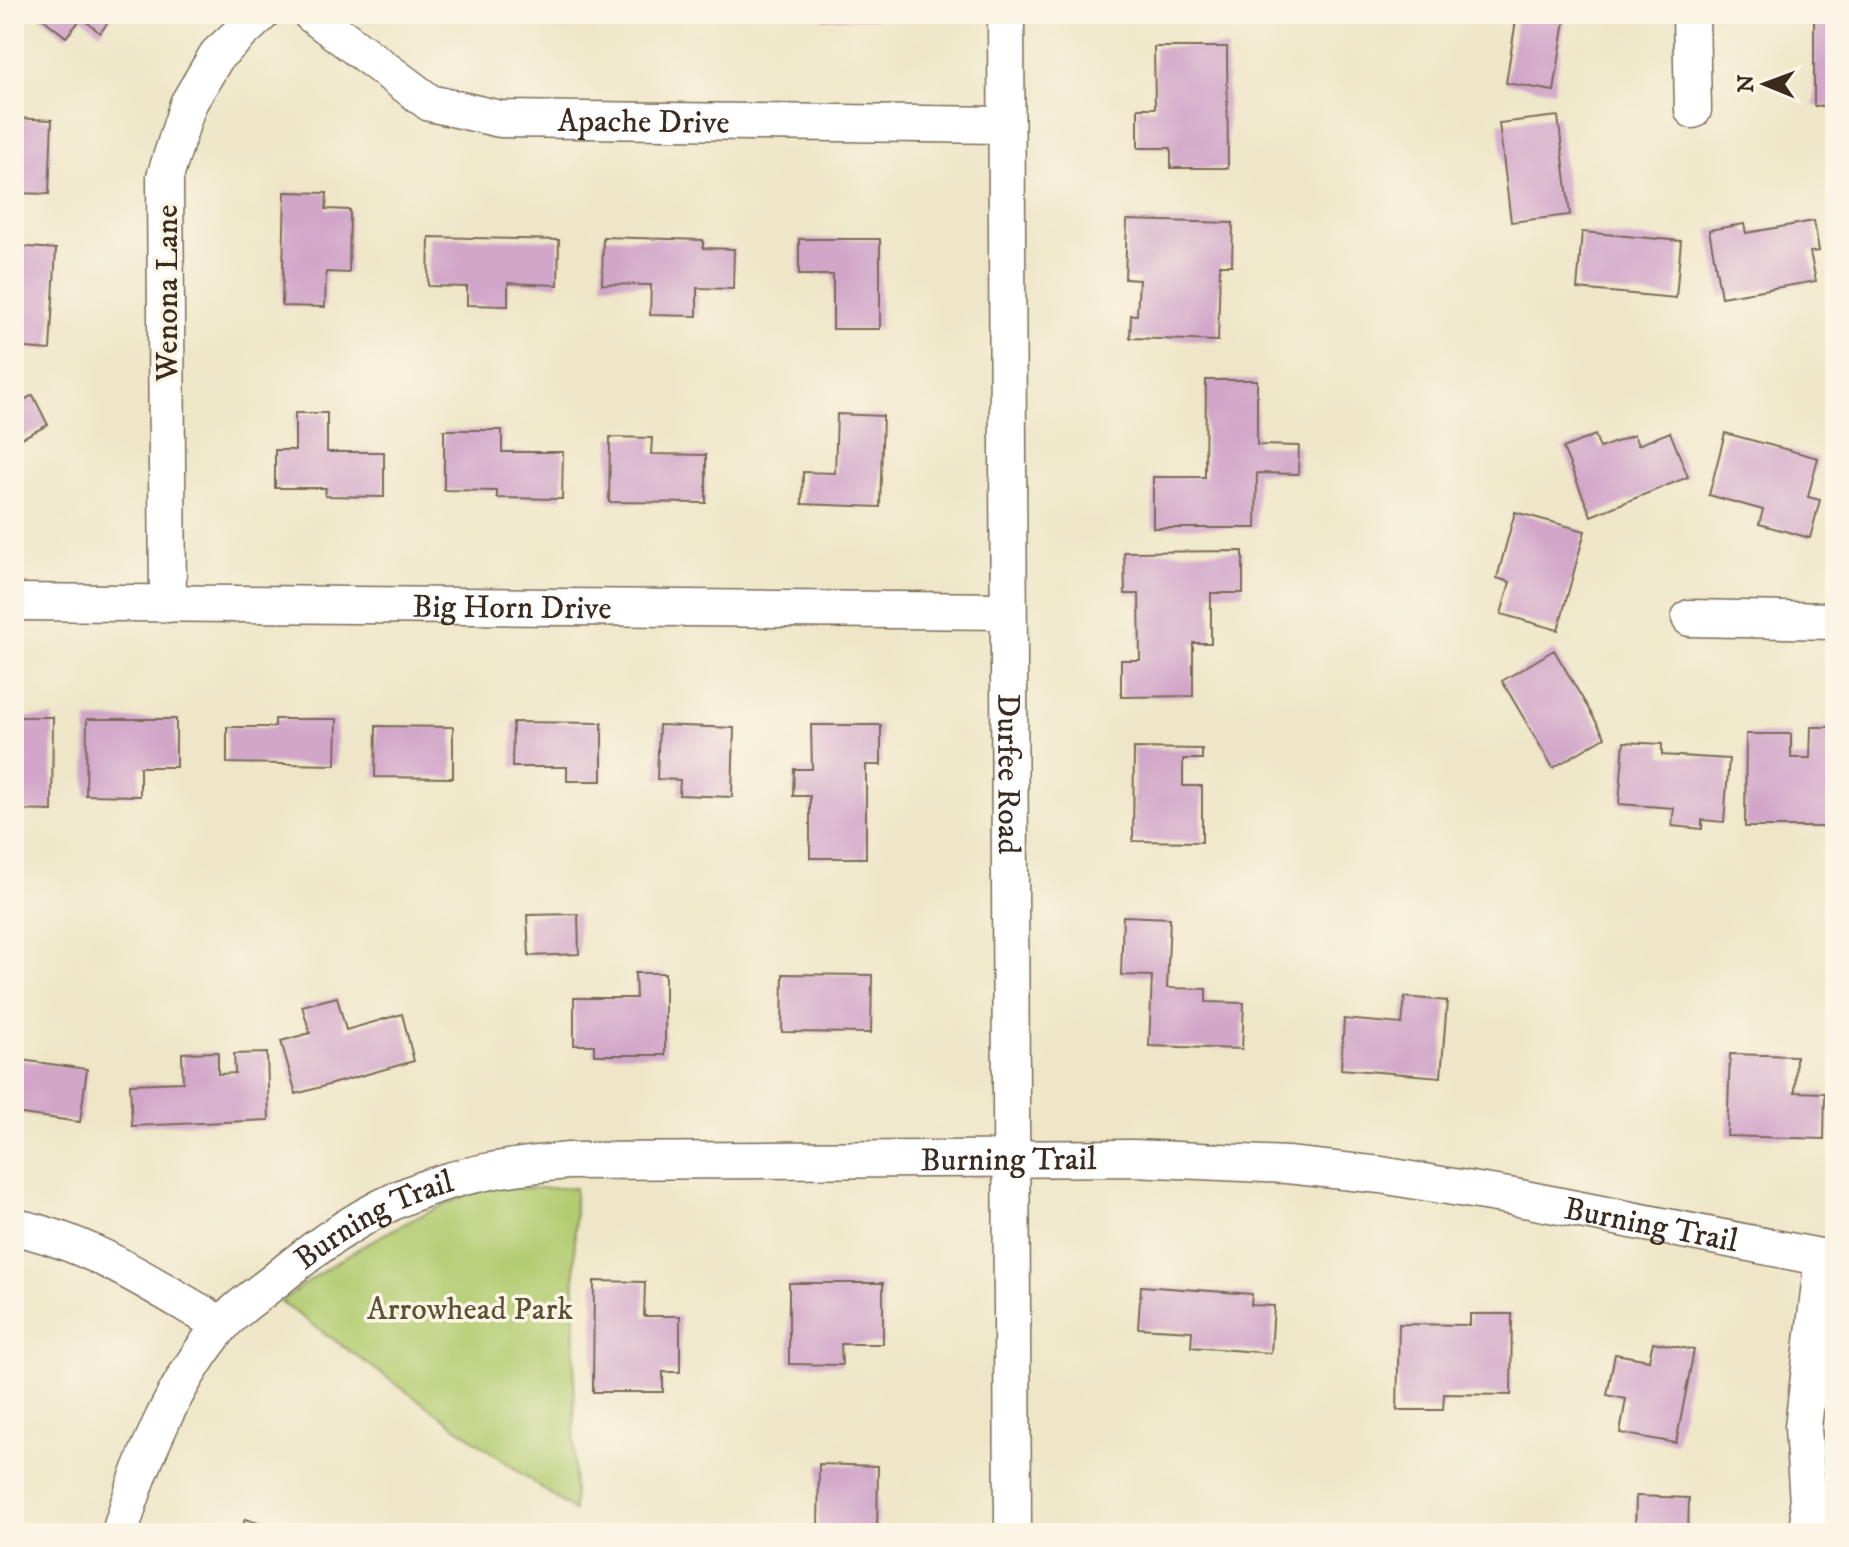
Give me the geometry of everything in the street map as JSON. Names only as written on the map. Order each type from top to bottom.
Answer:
[{"type":"street","name":"Wenona Lane","points":[[168,604],[165,177],[188,104],[202,80],[217,55],[261,14]]},
{"type":"street","name":"Apache Drive","points":[[311,14],[430,103],[500,119],[1006,125]]},
{"type":"street","name":"Durfee Road","points":[[1006,14],[1013,1533]]},
{"type":"street","points":[[1691,14],[1693,110]]},
{"type":"street","name":"Big Horn Drive","points":[[14,602],[1008,611]]},
{"type":"street","points":[[1690,618],[1835,621]]},
{"type":"street","name":"Burning Trail","points":[[120,1533],[159,1429],[222,1325],[341,1227],[397,1199],[447,1180],[512,1166],[569,1161],[1211,1160],[1381,1175],[1514,1197],[1829,1259]]},
{"type":"street","points":[[14,1227],[68,1242],[109,1260],[222,1325]]},
{"type":"street","points":[[1810,1533],[1803,1427],[1829,1259]]},
{"type":"green space","name":"Arrowhead Park","points":[[483,1188],[575,1188],[574,1511],[281,1302],[329,1267],[378,1238]]},
{"type":"building","points":[[37,14],[114,14],[100,33],[82,18],[66,37]]},
{"type":"building","points":[[822,14],[875,14],[875,19],[822,19]]},
{"type":"building","points":[[1517,14],[1566,14],[1554,91],[1506,83]]},
{"type":"building","points":[[1814,14],[1835,14],[1835,106],[1814,106]]},
{"type":"building","points":[[1154,47],[1227,47],[1228,168],[1171,168],[1171,148],[1138,148],[1138,108],[1155,108]]},
{"type":"building","points":[[1558,116],[1570,215],[1511,222],[1499,123]]},
{"type":"building","points":[[14,118],[52,120],[49,194],[14,193]]},
{"type":"building","points":[[285,192],[327,193],[326,209],[350,210],[349,273],[326,272],[325,307],[282,306]]},
{"type":"building","points":[[1127,220],[1233,223],[1232,265],[1220,265],[1218,341],[1130,338],[1131,315],[1137,315],[1139,280],[1125,279]]},
{"type":"building","points":[[1814,221],[1819,251],[1810,252],[1816,281],[1721,297],[1709,230],[1744,224],[1746,233]]},
{"type":"building","points":[[1582,232],[1681,241],[1676,298],[1577,289]]},
{"type":"building","points":[[429,237],[559,240],[558,285],[508,283],[508,306],[467,305],[467,287],[428,286]]},
{"type":"building","points":[[603,237],[703,240],[703,248],[734,249],[733,289],[697,288],[697,316],[650,315],[651,285],[602,284]]},
{"type":"building","points":[[799,239],[880,239],[880,329],[833,329],[833,275],[799,275]]},
{"type":"building","points":[[14,246],[56,249],[50,350],[14,347]]},
{"type":"building","points":[[1206,380],[1257,380],[1257,445],[1299,446],[1298,474],[1257,473],[1256,528],[1153,528],[1153,477],[1205,477]]},
{"type":"building","points":[[33,395],[48,425],[14,442],[14,405]]},
{"type":"building","points":[[295,413],[327,413],[327,452],[384,452],[384,497],[325,496],[326,488],[275,488],[275,450],[295,450]]},
{"type":"building","points":[[837,414],[883,416],[880,507],[802,504],[803,472],[835,473]]},
{"type":"building","points":[[444,430],[502,430],[502,452],[563,452],[562,499],[497,498],[497,491],[444,490]]},
{"type":"building","points":[[1670,432],[1688,477],[1591,516],[1563,448],[1595,435],[1600,448],[1634,435],[1638,445]]},
{"type":"building","points":[[1725,433],[1818,458],[1808,497],[1820,500],[1810,538],[1759,524],[1763,510],[1709,495]]},
{"type":"building","points":[[610,437],[652,438],[651,454],[706,455],[706,503],[609,502]]},
{"type":"building","points":[[1515,512],[1585,531],[1558,630],[1501,614],[1510,582],[1497,578]]},
{"type":"building","points":[[1243,551],[1243,593],[1211,593],[1211,643],[1193,643],[1193,696],[1121,697],[1121,660],[1140,660],[1139,594],[1125,594],[1124,552]]},
{"type":"building","points":[[1554,650],[1605,737],[1553,768],[1502,681]]},
{"type":"building","points":[[14,717],[53,717],[52,811],[14,810]]},
{"type":"building","points":[[87,719],[176,719],[176,767],[140,767],[140,796],[86,795]]},
{"type":"building","points":[[275,719],[337,719],[336,765],[227,763],[227,727],[275,727]]},
{"type":"building","points":[[513,722],[602,723],[602,781],[567,781],[567,767],[512,767]]},
{"type":"building","points":[[659,725],[734,728],[732,797],[679,795],[680,780],[657,779]]},
{"type":"building","points":[[811,725],[881,725],[881,765],[866,765],[866,858],[810,858],[810,796],[793,796],[794,769],[812,769]]},
{"type":"building","points":[[376,726],[453,727],[453,778],[375,777]]},
{"type":"building","points":[[1811,727],[1835,727],[1835,827],[1745,827],[1746,734],[1791,734],[1791,758],[1810,758]]},
{"type":"building","points":[[1624,742],[1662,744],[1662,755],[1729,759],[1724,822],[1702,820],[1702,829],[1672,826],[1674,808],[1619,804]]},
{"type":"building","points":[[1134,748],[1202,749],[1202,759],[1183,759],[1183,786],[1202,786],[1202,842],[1133,841]]},
{"type":"building","points":[[578,914],[579,954],[529,956],[527,915]]},
{"type":"building","points":[[1123,916],[1170,918],[1167,988],[1206,989],[1206,1002],[1244,1003],[1242,1049],[1149,1046],[1152,976],[1121,975]]},
{"type":"building","points":[[635,973],[665,973],[665,1055],[594,1055],[594,1045],[574,1045],[574,998],[636,998]]},
{"type":"building","points":[[783,974],[872,975],[871,1033],[782,1032]]},
{"type":"building","points":[[337,997],[346,1030],[402,1014],[414,1061],[296,1094],[281,1041],[310,1033],[302,1006]]},
{"type":"building","points":[[1405,997],[1447,1001],[1441,1077],[1341,1069],[1344,1019],[1402,1024]]},
{"type":"building","points":[[218,1052],[218,1074],[235,1073],[234,1054],[267,1053],[269,1120],[132,1126],[130,1084],[183,1082],[182,1053]]},
{"type":"building","points":[[1730,1054],[1796,1056],[1795,1092],[1825,1093],[1824,1139],[1727,1136]]},
{"type":"building","points":[[14,1059],[87,1069],[80,1122],[14,1113]]},
{"type":"building","points":[[594,1281],[645,1282],[644,1316],[680,1316],[680,1372],[663,1372],[663,1392],[593,1392]]},
{"type":"building","points":[[789,1283],[883,1283],[883,1344],[841,1344],[842,1365],[789,1364]]},
{"type":"building","points":[[1141,1286],[1252,1294],[1251,1305],[1274,1306],[1271,1353],[1191,1347],[1192,1331],[1138,1328]]},
{"type":"building","points":[[1470,1314],[1512,1314],[1511,1395],[1444,1394],[1443,1410],[1397,1410],[1399,1324],[1470,1325]]},
{"type":"building","points":[[1653,1342],[1694,1350],[1676,1443],[1620,1433],[1626,1399],[1607,1395],[1615,1354],[1649,1360]]},
{"type":"building","points":[[819,1464],[878,1466],[877,1533],[818,1533]]},
{"type":"building","points":[[1636,1496],[1689,1498],[1688,1533],[1635,1533]]},
{"type":"building","points":[[245,1519],[288,1532],[288,1533],[241,1533]]}]
